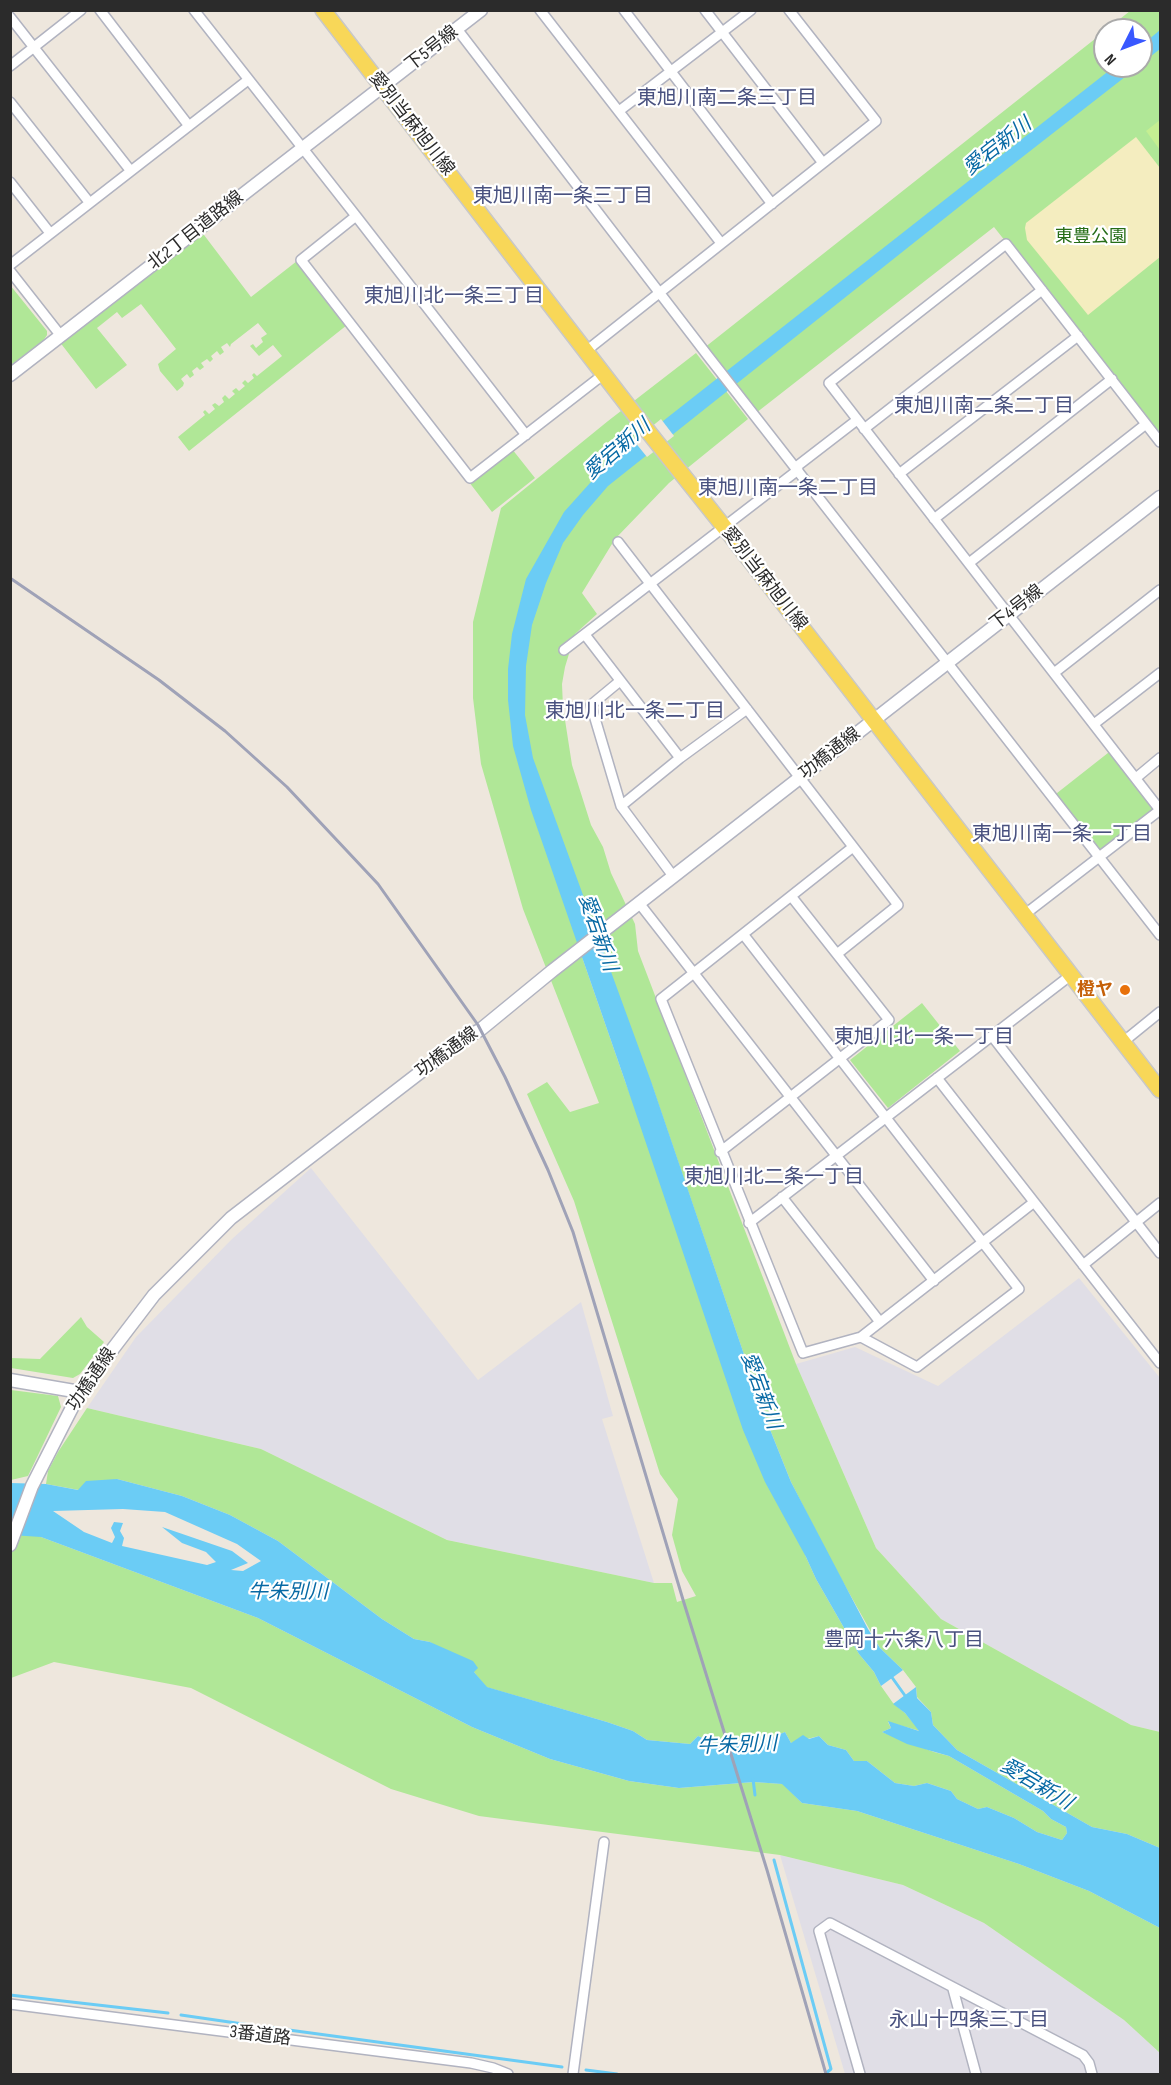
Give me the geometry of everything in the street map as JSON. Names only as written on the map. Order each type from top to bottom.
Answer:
[{"type":"main road","name":"愛別当麻旭川線","points":[[323,10],[1161,1090]]},
{"type":"street","points":[[10,66],[81,10]]},
{"type":"street","points":[[100,10],[189,126]]},
{"type":"street","points":[[194,10],[526,435]]},
{"type":"street","name":"下5号線","points":[[382,87],[481,10]]},
{"type":"street","points":[[540,10],[721,243]]},
{"type":"street","points":[[624,10],[772,204]]},
{"type":"street","points":[[705,10],[823,163]]},
{"type":"street","points":[[619,111],[751,10]]},
{"type":"street","points":[[586,351],[876,121],[789,10]]},
{"type":"street","points":[[10,17],[130,170]]},
{"type":"street","points":[[457,29],[708,356],[1161,936]]},
{"type":"street","points":[[10,265],[248,80]]},
{"type":"street","name":"北2丁目道路線","points":[[10,375],[382,87]]},
{"type":"street","points":[[10,102],[89,202]]},
{"type":"street","points":[[10,182],[50,233]]},
{"type":"street","points":[[356,216],[301,260],[470,478],[604,374]]},
{"type":"street","points":[[1024,915],[1160,810],[829,383],[1006,244],[1161,442]]},
{"type":"street","points":[[10,271],[61,336]]},
{"type":"street","points":[[864,429],[1042,290]]},
{"type":"street","points":[[899,474],[1078,336]]},
{"type":"street","points":[[934,519],[1112,380]]},
{"type":"street","points":[[564,650],[586,636],[725,528],[857,420]]},
{"type":"street","points":[[969,563],[1146,424]]},
{"type":"street","name":"下4号線","points":[[873,720],[1160,498]]},
{"type":"street","points":[[618,542],[898,905],[837,954]]},
{"type":"street","points":[[1054,673],[1161,590]]},
{"type":"street","points":[[586,636],[680,758]]},
{"type":"street","points":[[1094,724],[1161,673]]},
{"type":"street","points":[[620,681],[591,705],[621,806],[674,876]]},
{"type":"street","points":[[621,806],[680,758],[747,709]]},
{"type":"street","name":"功橋通線","points":[[10,1545],[32,1486],[80,1392],[154,1295],[231,1218],[466,1037],[480,1030],[873,720]]},
{"type":"street","points":[[1136,778],[1161,758]]},
{"type":"street","points":[[853,847],[660,999],[803,1353],[861,1337],[1034,1203]]},
{"type":"street","points":[[720,1152],[889,1020],[791,896]]},
{"type":"street","points":[[639,903],[934,1281]]},
{"type":"street","points":[[743,934],[1020,1288],[917,1367],[861,1337]]},
{"type":"street","points":[[749,1223],[1071,975]]},
{"type":"street","points":[[1123,1041],[1161,1012]]},
{"type":"street","points":[[992,1036],[1161,1253]]},
{"type":"street","points":[[937,1078],[1161,1363]]},
{"type":"street","points":[[782,1197],[880,1322]]},
{"type":"street","points":[[1083,1265],[1161,1203]]},
{"type":"street","points":[[10,1380],[80,1392]]},
{"type":"street","points":[[573,2074],[604,1842]]},
{"type":"street","points":[[860,2074],[819,1931],[830,1923],[1083,2055],[1089,2063],[1092,2074]]},
{"type":"street","points":[[953,1989],[976,2074]]},
{"type":"street","name":"3番道路","points":[[10,2004],[471,2062],[508,2074]]},
{"type":"shaded area","points":[[311,1168],[478,1380],[581,1302],[613,1416],[602,1419],[654,1583],[447,1540],[261,1449],[87,1408],[136,1337],[232,1239]]},
{"type":"shaded area","points":[[1079,1278],[1160,1378],[1160,1732],[1131,1725],[941,1619],[876,1548],[796,1364],[855,1347],[938,1386]]},
{"type":"shaded area","points":[[780,1855],[903,1885],[984,1923],[1124,2020],[1160,2053],[1160,2074],[845,2074]]},
{"type":"green space","name":"東豊公園","points":[[1130,11],[1160,11],[1160,436],[994,227],[756,413],[704,348],[1093,40],[1093,78],[1153,78],[1153,18],[1121,18]]},
{"type":"green space","points":[[1160,120],[1160,150],[1146,131]]},
{"type":"green space","points":[[201,231],[251,297],[297,261],[347,325],[189,451],[178,437],[205,415],[203,412],[205,410],[209,414],[215,409],[212,405],[215,403],[219,406],[224,402],[222,398],[225,395],[229,399],[235,394],[232,391],[236,388],[239,391],[245,386],[242,383],[245,380],[248,383],[254,378],[252,375],[254,373],[257,376],[282,356],[273,345],[259,356],[250,346],[253,344],[256,348],[263,342],[261,338],[267,334],[258,323],[230,347],[227,343],[221,347],[224,352],[220,355],[217,351],[211,356],[213,359],[210,362],[207,359],[201,363],[204,367],[200,370],[197,367],[192,371],[194,375],[190,378],[187,374],[181,379],[183,386],[177,391],[160,371],[158,364],[176,349],[141,304],[122,318],[117,312],[97,328],[127,365],[96,389],[59,341]]},
{"type":"green space","points":[[10,285],[47,331],[43,341],[11,365]]},
{"type":"green space","points":[[696,353],[748,419],[669,483],[615,539],[582,593],[597,614],[575,634],[562,684],[563,707],[572,765],[591,825],[603,847],[611,873],[635,924],[638,951],[796,1364],[876,1548],[941,1619],[1131,1725],[1160,1732],[1160,1848],[1127,1834],[1092,1827],[957,1750],[933,1725],[931,1712],[917,1697],[916,1687],[903,1670],[880,1648],[830,1559],[791,1482],[767,1422],[652,1085],[582,957],[625,1081],[806,1557],[859,1654],[874,1672],[893,1703],[920,1731],[888,1722],[891,1728],[882,1732],[949,1756],[1043,1811],[1051,1819],[1066,1827],[1067,1833],[1062,1840],[1037,1832],[1014,1818],[987,1807],[978,1809],[957,1799],[951,1791],[927,1783],[914,1786],[895,1783],[867,1761],[854,1761],[846,1750],[828,1745],[819,1736],[791,1743],[785,1732],[756,1744],[731,1740],[714,1743],[698,1736],[690,1744],[647,1740],[633,1731],[607,1722],[486,1687],[474,1672],[430,1642],[414,1639],[382,1619],[278,1541],[230,1515],[182,1496],[117,1479],[79,1490],[46,1484],[48,1471],[58,1452],[87,1408],[261,1449],[447,1540],[654,1583],[672,1583],[677,1602],[696,1596],[682,1571],[672,1535],[678,1499],[660,1474],[574,1201],[527,1094],[547,1082],[570,1112],[599,1103],[523,909],[481,764],[473,698],[473,622],[501,508]]},
{"type":"green space","points":[[512,449],[535,478],[492,512],[469,482]]},
{"type":"green space","points":[[1113,749],[1160,810],[1099,857],[1052,797]]},
{"type":"green space","points":[[922,1003],[960,1051],[888,1108],[850,1060]]},
{"type":"green space","points":[[81,1317],[87,1327],[104,1342],[80,1374],[73,1378],[11,1368],[11,1358],[40,1359]]},
{"type":"green space","points":[[11,1390],[58,1396],[61,1407],[28,1476],[11,1480]]},
{"type":"green space","points":[[18,1525],[41,1537],[258,1618],[472,1727],[550,1759],[629,1781],[679,1788],[754,1782],[783,1784],[802,1803],[857,1811],[1019,1864],[1089,1891],[1160,1928],[1160,2053],[1124,2020],[984,1923],[903,1885],[780,1855],[479,1816],[391,1789],[191,1688],[54,1662],[11,1678],[10,1538]]},
{"type":"sand","points":[[1136,137],[1160,168],[1160,257],[1088,315],[1027,240],[1026,223]]},
{"type":"water","points":[[1160,30],[1160,49],[1153,55],[1153,36]]},
{"type":"water","points":[[1100,78],[1124,78],[608,486],[563,543],[532,625],[526,666],[525,715],[533,758],[652,1084],[767,1422],[791,1482],[868,1629],[880,1648],[903,1670],[881,1686],[874,1672],[859,1654],[816,1579],[765,1482],[743,1430],[531,810],[513,746],[508,700],[508,669],[512,634],[526,579],[564,512],[621,454]]},
{"type":"water","name":"牛朱別川","points":[[117,1479],[182,1496],[230,1515],[278,1541],[382,1619],[414,1639],[430,1642],[473,1661],[478,1668],[474,1672],[487,1687],[607,1722],[633,1731],[647,1740],[690,1744],[698,1736],[714,1743],[731,1740],[756,1744],[785,1732],[791,1743],[803,1735],[809,1739],[819,1736],[828,1745],[846,1750],[854,1761],[867,1761],[895,1783],[914,1786],[927,1783],[951,1791],[957,1799],[978,1809],[987,1807],[1014,1818],[1037,1832],[1062,1840],[1067,1833],[1066,1827],[1051,1819],[1043,1811],[949,1756],[907,1744],[882,1732],[891,1728],[888,1721],[919,1731],[905,1713],[893,1704],[916,1687],[917,1698],[931,1712],[933,1725],[957,1750],[1092,1827],[1127,1834],[1160,1848],[1160,1928],[1089,1891],[1019,1864],[857,1811],[802,1803],[782,1784],[754,1782],[679,1788],[629,1781],[550,1759],[472,1727],[258,1618],[41,1537],[11,1535],[11,1483],[46,1484],[78,1490],[86,1481]],"holes":[[[123,1509],[165,1512],[237,1544],[261,1561],[243,1571],[231,1570],[248,1563],[232,1551],[162,1527],[182,1543],[206,1552],[216,1562],[207,1565],[122,1546],[124,1538],[120,1531],[123,1523],[114,1522],[111,1528],[115,1537],[112,1543],[84,1532],[53,1511]]]},
{"type":"pier","points":[[661,419],[674,436],[647,457],[634,441]]},
{"type":"waterway","name":"愛宕新川","points":[[891,1676],[906,1697]]},
{"type":"waterway","points":[[753,1779],[755,1795]]},
{"type":"waterway","points":[[774,1860],[831,2069],[825,2074]]},
{"type":"waterway","points":[[10,1995],[168,2013]]},
{"type":"waterway","points":[[181,2015],[250,2025]]},
{"type":"waterway","points":[[274,2028],[562,2067]]},
{"type":"waterway","points":[[586,2070],[617,2074]]},
{"type":"railway","points":[[10,578],[159,680],[225,731],[287,787],[378,884],[478,1025],[548,1170],[573,1232],[767,1870],[826,2074]]},
{"type":"place","name":"橙ヤ","points":[[1125,990]]},
{"type":"district","name":"東旭川南二条三丁目","points":[[727,99]]},
{"type":"district","name":"東旭川南一条三丁目","points":[[563,197]]},
{"type":"district","name":"東旭川北一条三丁目","points":[[454,297]]},
{"type":"district","name":"東旭川南二条二丁目","points":[[984,407]]},
{"type":"district","name":"東旭川南一条二丁目","points":[[788,489]]},
{"type":"district","name":"東旭川北一条二丁目","points":[[635,712]]},
{"type":"district","name":"東旭川南一条一丁目","points":[[1062,835]]},
{"type":"district","name":"東旭川北一条一丁目","points":[[924,1038]]},
{"type":"district","name":"東旭川北二条一丁目","points":[[774,1178]]},
{"type":"district","name":"豊岡十六条八丁目","points":[[904,1641]]},
{"type":"district","name":"永山十四条三丁目","points":[[969,2021]]}]
